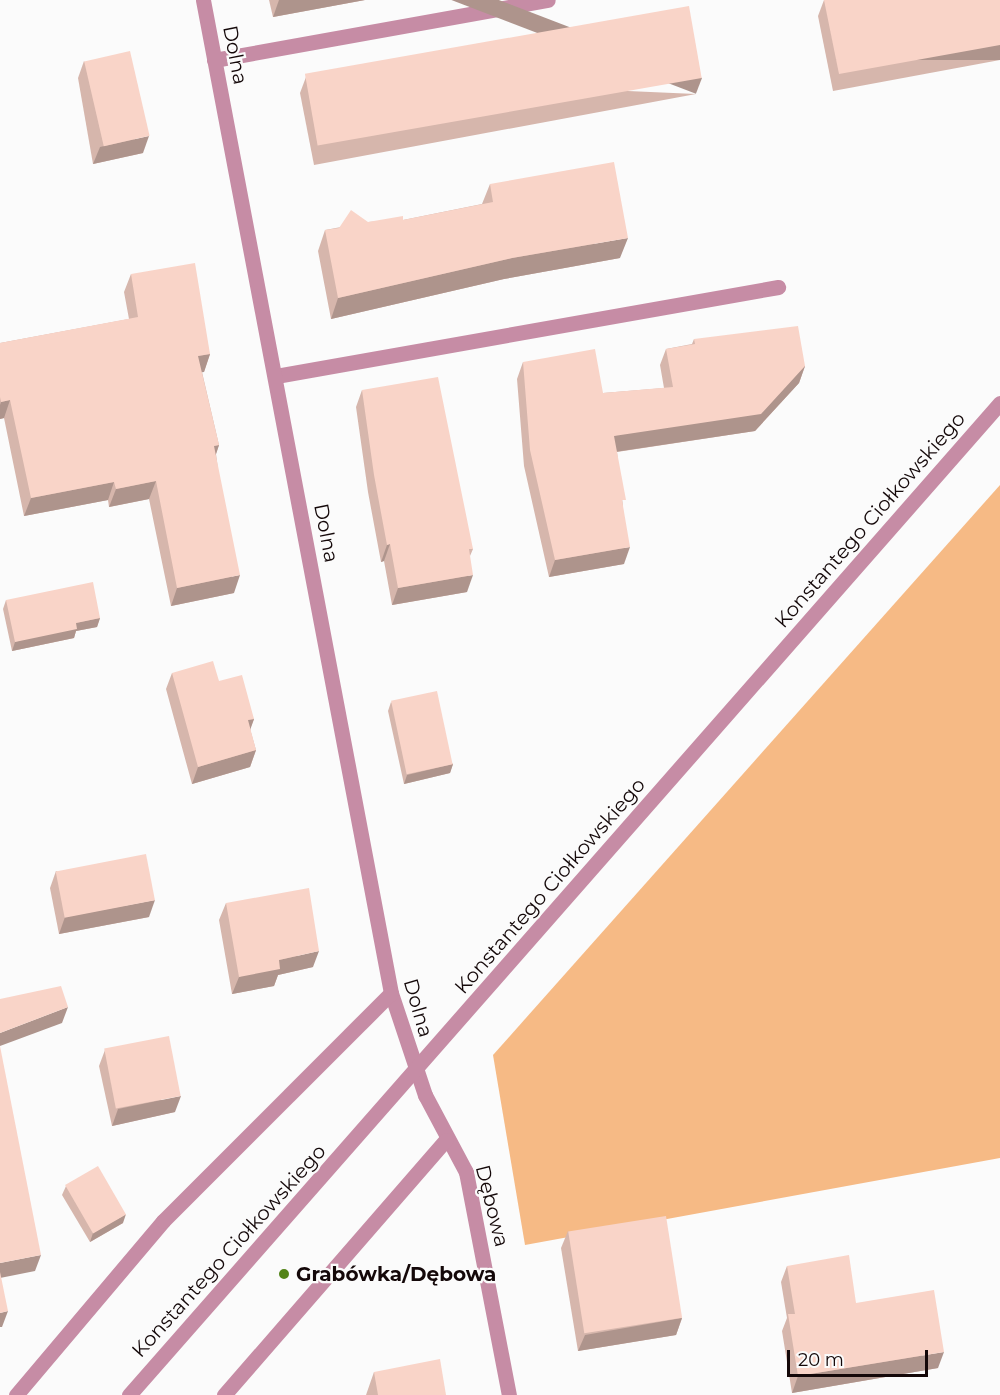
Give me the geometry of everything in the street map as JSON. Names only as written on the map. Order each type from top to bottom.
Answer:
[{"type":"street","name":"Dolna","points":[[203,0],[391,993],[415,1071]]},
{"type":"street","points":[[214,60],[548,0]]},
{"type":"street","points":[[276,376],[778,287]]},
{"type":"street","name":"Konstantego Ciołkowskiego","points":[[129,1395],[1000,403]]},
{"type":"street","points":[[16,1395],[163,1221],[391,993]]},
{"type":"street","name":"Dębowa","points":[[415,1071],[446,1140],[466,1172],[509,1395]]},
{"type":"street","points":[[224,1395],[446,1140]]},
{"type":"shaded area","points":[[1000,485],[1000,1158],[525,1245],[493,1055]]},
{"type":"building","points":[[824,0],[1000,0],[1000,45],[839,74]]},
{"type":"building","points":[[689,6],[702,78],[318,146],[305,74]]},
{"type":"building","points":[[130,51],[150,136],[104,146],[84,62]]},
{"type":"building","points":[[614,162],[628,238],[512,258],[338,298],[325,230],[339,228],[351,210],[368,222],[403,216],[403,220],[493,202],[490,184]]},
{"type":"building","points":[[195,263],[210,354],[198,356],[219,445],[214,446],[240,575],[177,588],[156,481],[116,489],[114,482],[31,498],[10,400],[1,402],[0,397],[0,343],[138,317],[131,274]]},
{"type":"building","points":[[798,326],[805,366],[761,414],[614,436],[626,500],[622,500],[630,547],[555,560],[530,450],[523,362],[595,349],[603,393],[673,387],[666,349],[695,344],[694,339]]},
{"type":"building","points":[[438,377],[473,549],[469,549],[473,575],[398,588],[390,544],[387,545],[374,475],[362,390]]},
{"type":"building","points":[[93,582],[100,618],[76,623],[77,629],[15,642],[6,600]]},
{"type":"building","points":[[213,661],[219,681],[242,675],[254,719],[248,720],[256,750],[198,767],[172,673]]},
{"type":"building","points":[[437,691],[453,764],[407,774],[391,701]]},
{"type":"building","points":[[146,854],[155,900],[65,918],[56,872]]},
{"type":"building","points":[[309,888],[319,951],[279,960],[280,969],[239,977],[226,903]]},
{"type":"building","points":[[61,986],[68,1007],[0,1033],[0,999]]},
{"type":"building","points":[[169,1036],[181,1096],[116,1108],[104,1049]]},
{"type":"building","points":[[0,1046],[41,1255],[0,1263]]},
{"type":"building","points":[[98,1166],[126,1214],[93,1233],[65,1185]]},
{"type":"building","points":[[666,1216],[682,1318],[584,1333],[568,1231]]},
{"type":"building","points":[[849,1255],[856,1303],[934,1290],[944,1352],[798,1376],[788,1314],[795,1314],[787,1266]]},
{"type":"building","points":[[0,1272],[8,1311],[0,1313]]},
{"type":"building","points":[[440,1359],[446,1395],[378,1395],[374,1372]]},
{"type":"place","name":"Grabówka/Dębowa","points":[[284,1274]]}]
